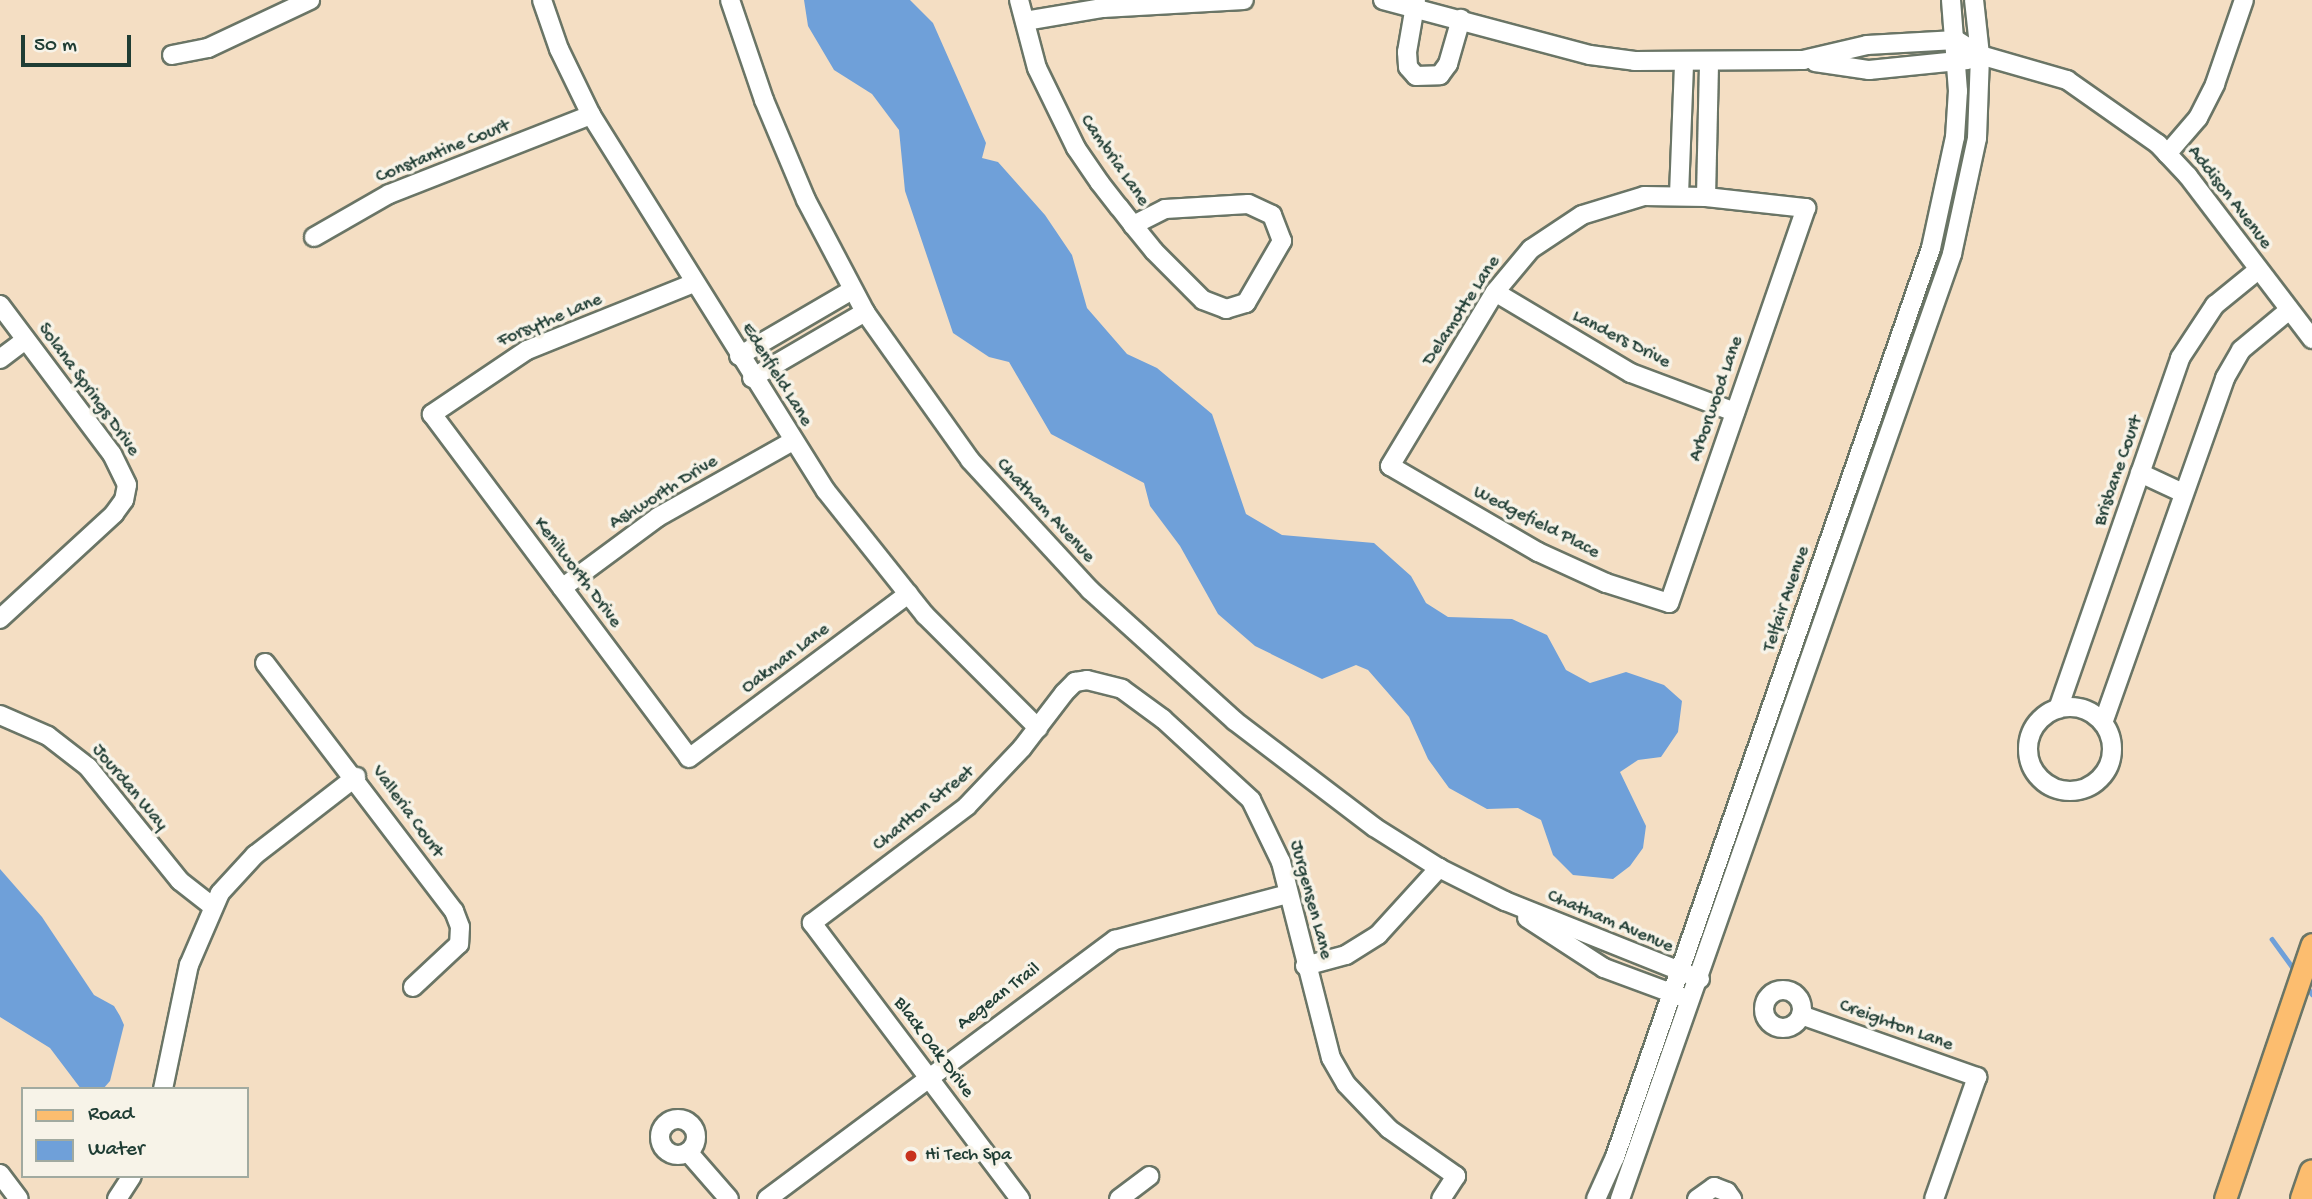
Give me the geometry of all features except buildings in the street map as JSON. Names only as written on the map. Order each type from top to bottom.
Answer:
[{"type":"highway","points":[[2303,1199],[2312,1173]]},
{"type":"main road","points":[[2225,1199],[2312,944]]},
{"type":"street","points":[[172,55],[208,48],[310,0]]},
{"type":"street","name":"Edenfield Lane","points":[[542,0],[559,49],[591,115],[752,378],[826,491],[908,594],[1038,728]]},
{"type":"street","name":"Chatham Avenue","points":[[730,0],[764,100],[806,200],[865,312],[970,460],[1090,590],[1163,659],[1302,777],[1439,868],[1505,901],[1679,974],[1700,979]]},
{"type":"street","name":"Cambria Lane","points":[[1020,0],[1037,68],[1056,113],[1100,183],[1133,225],[1203,300],[1226,309],[1253,296],[1280,251],[1282,231],[1265,208],[1165,209],[1133,225]]},
{"type":"street","points":[[1025,21],[1104,8],[1244,0]]},
{"type":"street","points":[[1383,0],[1416,3],[1461,19],[1590,55],[1684,63],[1803,60],[1867,45],[1955,40]]},
{"type":"street","name":"Telfair Avenue","points":[[1596,1199],[1672,994],[1931,248],[1955,137],[1956,64],[1951,0]]},
{"type":"street","points":[[1620,1199],[1700,979],[1952,254],[1977,138],[1980,55],[1974,0]]},
{"type":"street","points":[[2167,154],[2197,118],[2215,85],[2244,0]]},
{"type":"street","points":[[1416,3],[1407,52],[1408,67],[1416,76],[1440,75],[1461,19]]},
{"type":"street","name":"Addison Avenue","points":[[1955,40],[1980,55],[2067,80],[2106,104],[2167,154],[2312,339]]},
{"type":"street","points":[[1803,60],[1869,70],[1956,64],[1980,55]]},
{"type":"street","points":[[1679,195],[1684,63]]},
{"type":"street","points":[[1706,197],[1709,64]]},
{"type":"street","name":"Constantine Court","points":[[314,237],[402,189],[591,115]]},
{"type":"street","name":"Delamotte Lane","points":[[1390,466],[1495,292],[1531,248],[1582,215],[1612,203],[1679,195],[1806,208]]},
{"type":"street","name":"Arborwood Lane","points":[[1669,603],[1806,208]]},
{"type":"street","name":"Brisbane Court","points":[[2103,723],[2112,748],[2104,774],[2082,789],[2055,789],[2034,773],[2027,745],[2039,719],[2057,709],[2180,358],[2197,328],[2215,305],[2258,270]]},
{"type":"street","name":"Forsythe Lane","points":[[432,414],[527,350],[694,283]]},
{"type":"street","points":[[739,356],[852,290]]},
{"type":"street","name":"Landers Drive","points":[[1495,292],[1631,373],[1735,412]]},
{"type":"street","name":"Solana Springs Drive","points":[[0,305],[112,454],[127,485],[124,500],[114,514],[0,619]]},
{"type":"street","points":[[2057,709],[2080,708],[2103,723],[2225,378],[2241,350],[2288,311]]},
{"type":"street","points":[[752,378],[865,312]]},
{"type":"street","points":[[0,359],[25,340]]},
{"type":"street","name":"Kenilworth Drive","points":[[432,414],[689,758]]},
{"type":"street","name":"Ashworth Drive","points":[[562,588],[658,517],[793,440]]},
{"type":"street","name":"Wedgefield Place","points":[[1390,466],[1538,552],[1606,583],[1669,603]]},
{"type":"street","points":[[2140,473],[2183,493]]},
{"type":"street","name":"Oakman Lane","points":[[689,758],[908,594]]},
{"type":"street","name":"Valleria Court","points":[[265,663],[356,777],[454,911],[460,926],[453,952],[413,987]]},
{"type":"street","name":"Jurgensen Lane","points":[[1075,682],[1101,681],[1122,689],[1231,778],[1267,828],[1288,894],[1319,1026],[1346,1084],[1389,1129],[1456,1176],[1441,1199]]},
{"type":"street","name":"Charlton Street","points":[[812,923],[967,806],[1038,728],[1075,682]]},
{"type":"street","name":"Jourdan Way","points":[[0,715],[48,736],[88,767],[180,881],[212,906]]},
{"type":"street","points":[[163,1087],[189,965],[212,906],[255,855],[356,777]]},
{"type":"street","points":[[1306,966],[1346,955],[1378,935],[1439,868]]},
{"type":"street","name":"Aegean Trail","points":[[767,1199],[1115,940],[1288,894]]},
{"type":"street","name":"Chatham Avenue","points":[[1505,901],[1571,950],[1692,1001]]},
{"type":"street","name":"Black Oak Drive","points":[[812,923],[1020,1199]]},
{"type":"street","name":"Creighton Lane","points":[[1801,1015],[1977,1077],[1934,1199]]},
{"type":"street","points":[[688,1152],[729,1199]]},
{"type":"street","points":[[0,1174],[19,1199]]},
{"type":"street","points":[[1119,1199],[1149,1176]]},
{"type":"street","points":[[117,1199],[131,1178]]},
{"type":"street","points":[[1698,1199],[1714,1187],[1727,1192],[1732,1199]]},
{"type":"water","points":[[804,0],[910,0],[933,23],[986,143],[982,158],[998,162],[1045,215],[1072,255],[1087,308],[1127,354],[1157,368],[1212,414],[1246,514],[1282,535],[1374,543],[1411,576],[1426,603],[1448,617],[1512,619],[1547,635],[1566,670],[1590,683],[1626,672],[1664,685],[1682,701],[1678,732],[1661,757],[1638,760],[1620,772],[1646,826],[1643,848],[1630,866],[1613,879],[1573,875],[1553,855],[1541,820],[1518,808],[1487,809],[1449,788],[1428,759],[1409,717],[1368,670],[1356,665],[1322,679],[1255,646],[1218,614],[1180,546],[1150,506],[1144,483],[1051,434],[1009,362],[989,357],[953,333],[905,191],[899,130],[872,94],[834,70],[808,26]]},
{"type":"water","points":[[0,869],[42,917],[94,995],[114,1006],[120,1016],[124,1025],[110,1081],[105,1087],[79,1087],[50,1048],[0,1017]]},
{"type":"waterway","points":[[2272,939],[2296,972]]},
{"type":"waterway","points":[[2306,985],[2312,994]]},
{"type":"place","name":"Hi Tech Spa","points":[[911,1156]]}]
